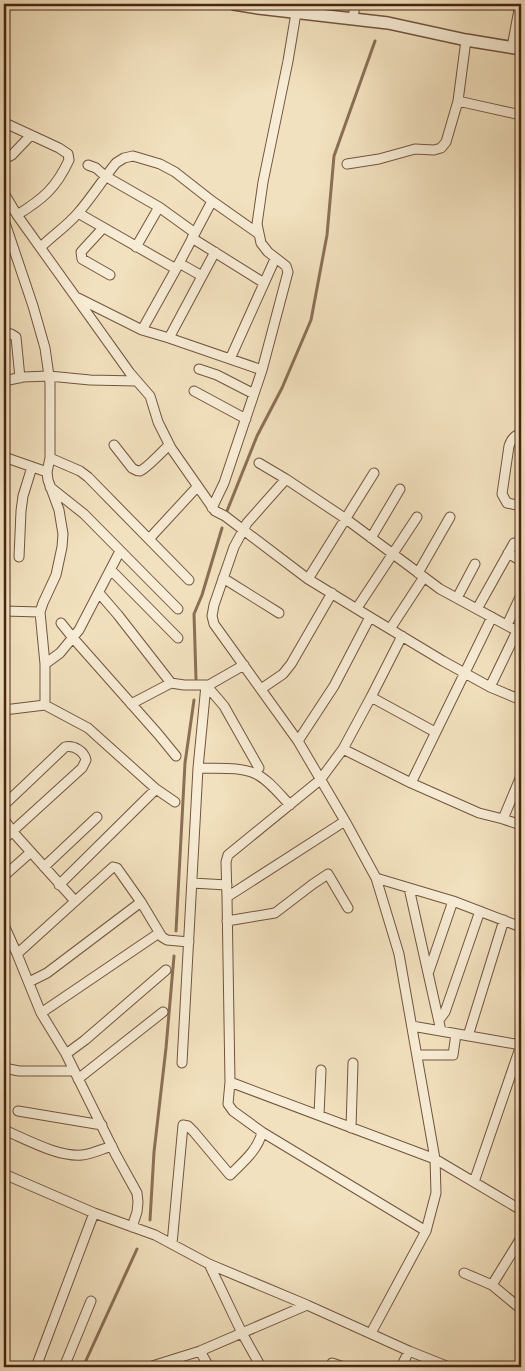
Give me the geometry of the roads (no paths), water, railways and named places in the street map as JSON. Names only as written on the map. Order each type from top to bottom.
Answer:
[{"type":"street","points":[[234,4],[388,23],[466,40],[517,48],[520,4]]},
{"type":"street","points":[[353,18],[355,4]]},
{"type":"street","points":[[213,510],[262,370],[288,272],[286,266],[275,259],[261,243],[257,224],[263,182],[296,13]]},
{"type":"street","points":[[347,164],[380,159],[415,149],[434,150],[441,148],[446,142],[458,101],[466,40]]},
{"type":"street","points":[[458,101],[521,115]]},
{"type":"street","points":[[5,123],[59,148],[68,154],[69,160],[50,191],[39,201],[17,215]]},
{"type":"street","points":[[4,159],[12,155],[31,135]]},
{"type":"street","points":[[41,247],[78,213],[116,163],[124,158],[133,156],[160,164],[175,172],[259,234]]},
{"type":"street","points":[[88,165],[159,207],[216,252],[264,284]]},
{"type":"street","points":[[4,193],[17,215],[136,381],[150,396],[158,422],[169,445],[213,510],[225,516],[308,579],[370,617],[490,687],[521,698]]},
{"type":"street","points":[[142,330],[212,201]]},
{"type":"street","points":[[136,247],[159,207]]},
{"type":"street","points":[[78,213],[136,247],[202,276]]},
{"type":"street","points":[[4,220],[33,306],[45,348],[49,376],[50,458],[47,472],[61,523],[62,547],[56,576],[40,612],[45,664],[45,705]]},
{"type":"street","points":[[104,228],[81,252],[81,255],[82,259],[110,275]]},
{"type":"street","points":[[169,338],[216,252]]},
{"type":"street","points":[[230,359],[275,259]]},
{"type":"street","points":[[76,297],[142,330],[262,370]]},
{"type":"street","points":[[4,332],[16,337],[20,378]]},
{"type":"street","points":[[199,369],[216,375],[254,394]]},
{"type":"street","points":[[4,381],[49,376],[90,380],[136,381]]},
{"type":"street","points":[[194,391],[246,419]]},
{"type":"street","points":[[521,434],[512,439],[509,446],[502,494],[507,503],[521,506]]},
{"type":"street","points":[[114,446],[132,468],[140,470],[169,445]]},
{"type":"street","points":[[4,457],[47,472]]},
{"type":"street","points":[[50,458],[80,471],[88,477],[189,580]]},
{"type":"street","points":[[259,463],[346,520],[440,589],[519,632],[490,687]]},
{"type":"street","points":[[19,557],[20,511],[32,467]]},
{"type":"street","points":[[308,579],[374,473]]},
{"type":"street","points":[[286,479],[255,513],[243,530],[234,547],[212,616],[214,624],[298,741],[345,821],[376,878],[399,954],[436,1159],[436,1193],[426,1231],[371,1333]]},
{"type":"street","points":[[50,487],[84,514],[178,609]]},
{"type":"street","points":[[149,539],[197,487]]},
{"type":"street","points":[[371,538],[400,489]]},
{"type":"street","points":[[357,608],[418,516]]},
{"type":"street","points":[[390,629],[421,575],[450,517]]},
{"type":"street","points":[[477,609],[514,543]]},
{"type":"street","points":[[45,664],[60,652],[79,630],[120,551]]},
{"type":"street","points":[[508,553],[521,561]]},
{"type":"street","points":[[457,598],[474,564]]},
{"type":"street","points":[[111,570],[178,638]]},
{"type":"street","points":[[223,578],[279,613]]},
{"type":"street","points":[[99,593],[171,683]]},
{"type":"street","points":[[260,689],[282,674],[291,664],[332,593]]},
{"type":"street","points":[[506,625],[521,595]]},
{"type":"street","points":[[4,611],[40,612]]},
{"type":"street","points":[[298,741],[334,686],[370,617]]},
{"type":"street","points":[[411,783],[492,617]]},
{"type":"street","points":[[62,623],[176,756]]},
{"type":"street","points":[[402,636],[343,749],[320,780],[228,855],[226,862],[230,1082],[228,1104],[262,1132],[426,1231]]},
{"type":"street","points":[[131,704],[171,683],[203,685],[216,682],[244,665]]},
{"type":"street","points":[[203,685],[224,706],[259,768]]},
{"type":"street","points":[[182,1063],[186,941],[192,883],[203,685]]},
{"type":"street","points":[[371,697],[435,732]]},
{"type":"street","points":[[4,710],[45,705],[88,728],[156,789],[176,802]]},
{"type":"street","points":[[4,805],[65,747],[71,745],[85,756],[86,760],[82,768],[4,839]]},
{"type":"street","points":[[343,749],[411,783],[479,813],[521,825]]},
{"type":"street","points":[[198,768],[243,770],[256,774],[266,780],[290,805]]},
{"type":"street","points":[[503,819],[521,776]]},
{"type":"street","points":[[59,884],[156,789]]},
{"type":"street","points":[[44,867],[97,817]]},
{"type":"street","points":[[4,819],[12,831],[75,901]]},
{"type":"street","points":[[227,897],[345,821]]},
{"type":"street","points":[[4,876],[32,852]]},
{"type":"street","points":[[18,954],[115,867],[163,936]]},
{"type":"street","points":[[227,921],[275,913],[328,874],[348,908]]},
{"type":"street","points":[[376,878],[453,900],[521,927]]},
{"type":"street","points":[[192,883],[227,885]]},
{"type":"street","points":[[409,888],[441,1031]]},
{"type":"street","points":[[429,973],[453,900]]},
{"type":"street","points":[[29,982],[48,973],[141,902]]},
{"type":"street","points":[[439,1020],[444,1012],[480,911]]},
{"type":"street","points":[[468,1036],[504,920]]},
{"type":"street","points":[[4,925],[18,954],[41,1013],[66,1054],[137,1193],[138,1202],[134,1228]]},
{"type":"street","points":[[41,1013],[163,936],[186,941]]},
{"type":"street","points":[[66,1054],[85,1040],[166,970]]},
{"type":"street","points":[[4,1068],[76,1075],[163,1012]]},
{"type":"street","points":[[412,1026],[521,1045],[474,1182]]},
{"type":"street","points":[[417,1055],[453,1055],[456,1034]]},
{"type":"street","points":[[351,1128],[353,1063]]},
{"type":"street","points":[[319,1115],[321,1070]]},
{"type":"street","points":[[230,1082],[436,1159],[521,1210]]},
{"type":"street","points":[[18,1111],[102,1125]]},
{"type":"street","points":[[172,1244],[183,1125],[188,1126],[194,1132],[230,1174],[255,1149],[262,1132]]},
{"type":"street","points":[[4,1130],[68,1155],[83,1155],[112,1146]]},
{"type":"street","points":[[4,1174],[94,1213],[155,1235],[209,1264],[449,1367]]},
{"type":"street","points":[[36,1367],[94,1213]]},
{"type":"street","points":[[492,1285],[521,1238]]},
{"type":"street","points":[[209,1264],[242,1334],[261,1367]]},
{"type":"street","points":[[464,1272],[492,1285],[521,1309]]},
{"type":"street","points":[[64,1367],[91,1300]]},
{"type":"street","points":[[149,1367],[200,1352],[307,1305]]},
{"type":"street","points":[[401,1367],[409,1351]]},
{"type":"street","points":[[200,1352],[209,1367]]},
{"type":"street","points":[[330,1367],[332,1363],[344,1367]]},
{"type":"waterway","points":[[227,511],[257,436],[282,388],[311,320],[327,235],[334,156],[375,41]]},
{"type":"waterway","points":[[196,679],[194,614],[202,595],[222,528]]},
{"type":"waterway","points":[[176,931],[185,763],[194,700]]},
{"type":"waterway","points":[[150,1220],[154,1152],[174,956]]},
{"type":"waterway","points":[[83,1367],[137,1249]]}]
